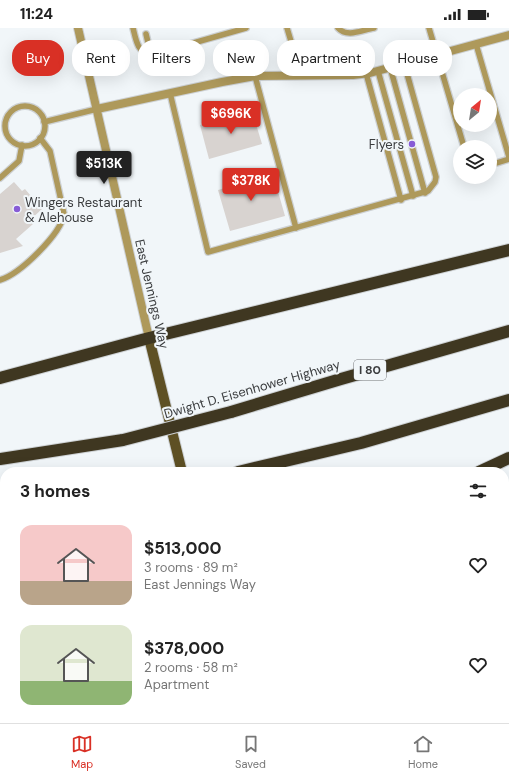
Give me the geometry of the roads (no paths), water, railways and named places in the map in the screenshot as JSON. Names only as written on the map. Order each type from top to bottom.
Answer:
[{"type":"highway","points":[[0,378],[149,338],[509,250]]},
{"type":"highway","name":"Dwight D. Eisenhower Highway","points":[[0,460],[123,440],[232,412],[509,331]]},
{"type":"highway","points":[[259,467],[361,443],[509,400]]},
{"type":"highway","points":[[490,467],[509,458]]},
{"type":"main road","name":"East Jennings Way","points":[[149,338],[181,467]]},
{"type":"street","name":"East Jennings Way","points":[[78,28],[149,338]]},
{"type":"street","points":[[452,50],[509,35]]},
{"type":"street","points":[[375,72],[383,69]]},
{"type":"street","points":[[97,110],[170,93],[255,76]]},
{"type":"lane","points":[[133,28],[138,46]]},
{"type":"lane","points":[[204,40],[246,28]]},
{"type":"lane","points":[[287,28],[291,40]]},
{"type":"lane","points":[[338,28],[347,34],[374,28]]},
{"type":"lane","points":[[429,28],[433,40]]},
{"type":"lane","points":[[146,34],[147,40]]},
{"type":"lane","points":[[476,44],[509,158],[497,162]]},
{"type":"lane","points":[[378,71],[414,196]]},
{"type":"lane","points":[[255,76],[296,228]]},
{"type":"lane","points":[[367,76],[401,200]]},
{"type":"lane","points":[[392,76],[425,193]]},
{"type":"lane","points":[[170,93],[208,252],[401,200],[428,191],[435,182],[436,177],[408,76]]},
{"type":"lane","points":[[443,76],[462,140]]},
{"type":"lane","points":[[22,106],[29,106],[35,109],[40,114],[44,122],[44,131],[40,138],[32,144],[22,145],[9,138],[5,125],[6,118],[10,112],[22,106]]},
{"type":"lane","points":[[44,122],[97,110]]},
{"type":"lane","points":[[0,280],[20,269],[29,262],[55,233],[63,218],[64,214],[50,151],[40,138]]},
{"type":"lane","points":[[0,178],[19,161],[22,145]]},
{"type":"place","name":"Flyers","points":[[412,144]]},
{"type":"place","name":"Wingers Restaurant & Alehouse","points":[[17,209]]}]
